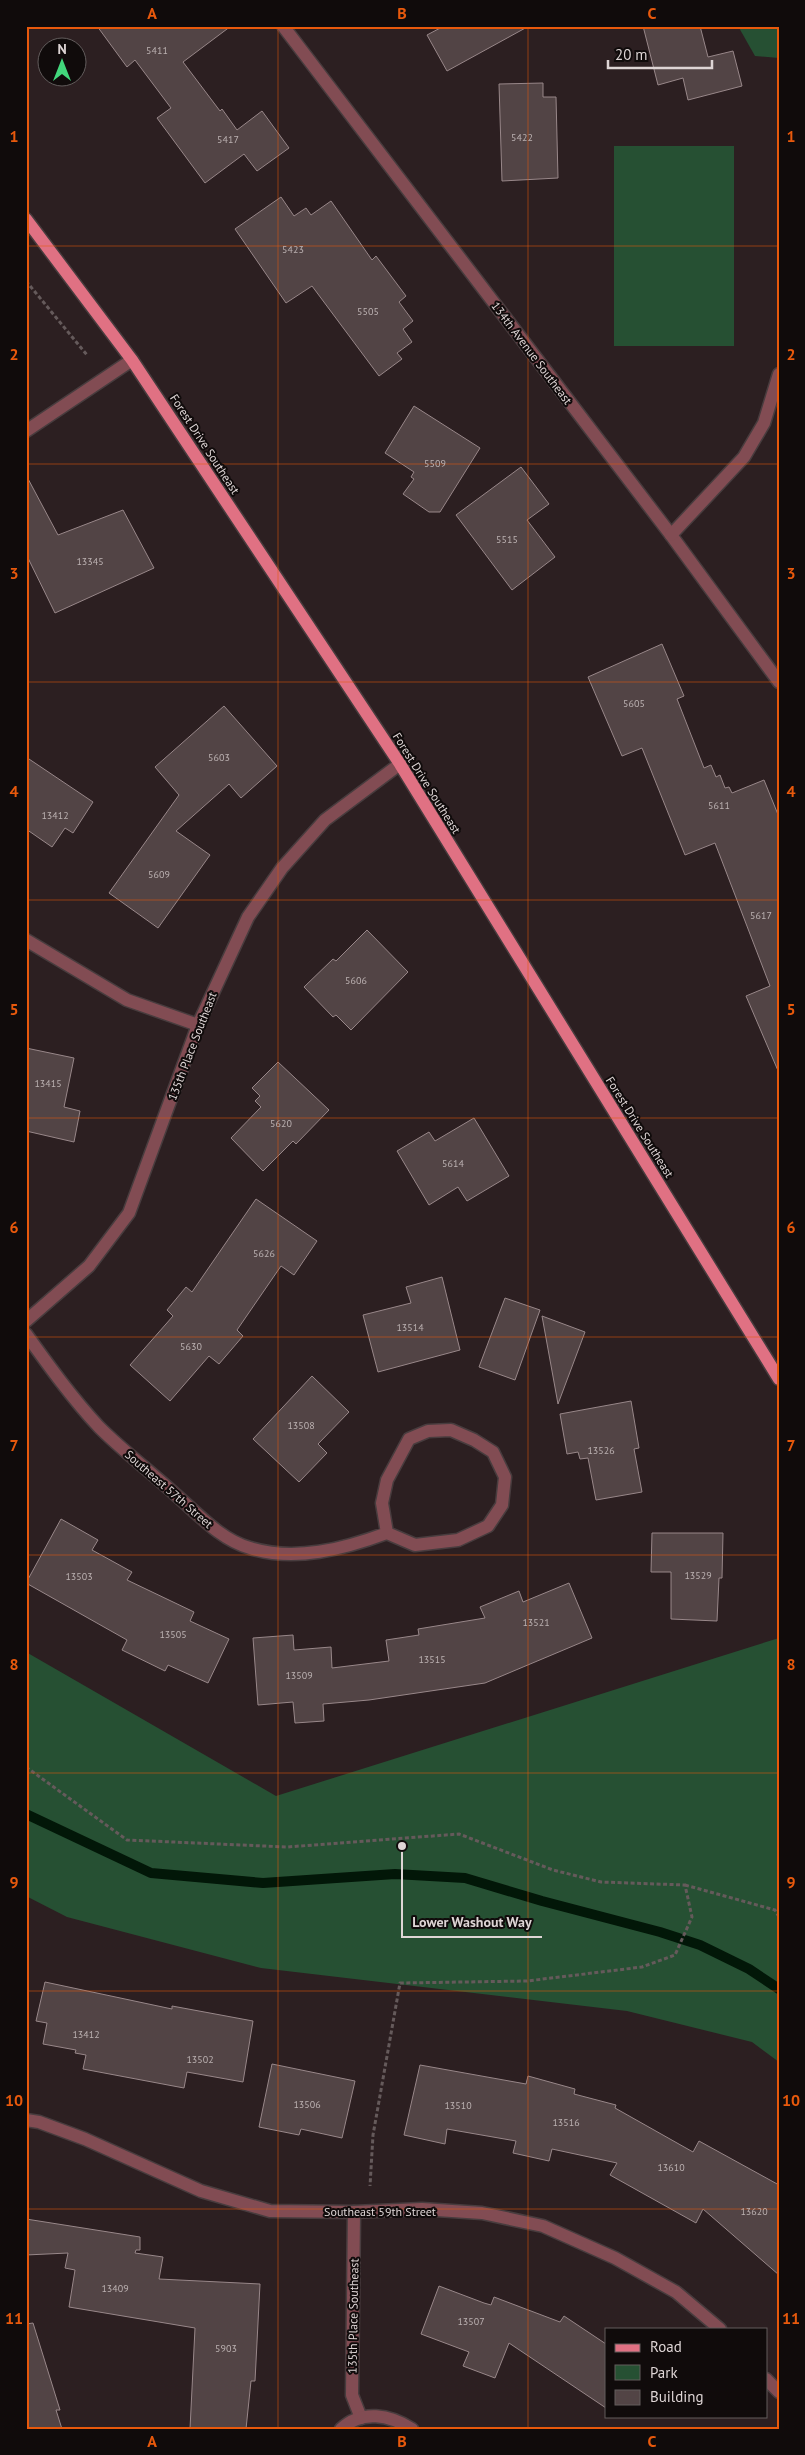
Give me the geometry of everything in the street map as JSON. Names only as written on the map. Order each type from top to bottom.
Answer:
[{"type":"main road","name":"Forest Drive Southeast","points":[[26,219],[132,360],[400,764],[779,1379]]},
{"type":"street","name":"134th Avenue Southeast","points":[[283,26],[671,535],[779,682]]},
{"type":"street","points":[[26,431],[132,360]]},
{"type":"street","points":[[671,535],[744,457],[764,423],[779,374]]},
{"type":"street","name":"135th Place Southeast","points":[[26,1321],[88,1266],[129,1213],[198,1025],[248,917],[282,868],[325,820],[400,764]]},
{"type":"street","points":[[26,940],[127,1000],[198,1025]]},
{"type":"street","name":"Southeast 57th Street","points":[[26,1334],[54,1373],[100,1427],[214,1529],[248,1548],[284,1554],[352,1546],[387,1533]]},
{"type":"street","points":[[451,1430],[474,1440],[493,1452],[505,1477],[502,1505],[488,1526],[458,1540],[415,1546],[387,1533],[382,1503],[387,1480],[409,1439],[428,1431],[451,1430]]},
{"type":"street","name":"Southeast 59th Street","points":[[26,2120],[39,2122],[85,2139],[201,2191],[270,2211],[371,2212],[422,2209],[482,2214],[543,2226],[615,2258],[676,2292],[719,2328]]},
{"type":"street","name":"135th Place Southeast","points":[[354,2212],[352,2395],[361,2418]]},
{"type":"street","points":[[768,2381],[779,2392]]},
{"type":"street","points":[[341,2429],[361,2418],[380,2416],[398,2420],[412,2429]]},
{"type":"path","points":[[26,281],[87,355]]},
{"type":"path","points":[[26,1766],[126,1840],[287,1847],[459,1834],[553,1870],[601,1882],[684,1885],[775,1910],[779,1917]]},
{"type":"path","points":[[371,2212],[373,2135],[400,1982],[527,1981],[642,1968],[675,1955],[692,1916],[684,1885]]},
{"type":"green space","points":[[738,26],[779,26],[779,58],[755,56]]},
{"type":"green space","points":[[614,146],[734,146],[734,346],[614,346]]},
{"type":"green space","points":[[779,1638],[779,2062],[752,2042],[627,2011],[261,1968],[67,1917],[26,1896],[26,1652],[276,1796]]},
{"type":"building","points":[[97,26],[231,26],[183,62],[237,130],[262,111],[289,148],[257,171],[244,154],[205,183],[157,118],[171,108],[135,60],[127,67]]},
{"type":"building","points":[[444,26],[529,26],[447,71],[427,35]]},
{"type":"building","points":[[643,26],[700,26],[708,57],[733,51],[742,86],[688,100],[683,78],[658,85]]},
{"type":"building","points":[[543,83],[543,97],[556,97],[558,178],[502,181],[499,84]]},
{"type":"building","points":[[281,197],[294,216],[306,208],[311,215],[331,201],[372,260],[376,256],[406,296],[399,302],[413,321],[403,329],[412,342],[397,353],[402,359],[379,376],[312,286],[286,303],[235,229]]},
{"type":"building","points":[[414,406],[480,448],[440,512],[429,512],[403,494],[414,479],[411,477],[414,472],[385,453]]},
{"type":"building","points":[[521,467],[549,504],[527,520],[555,557],[512,590],[456,515]]},
{"type":"building","points":[[26,475],[58,535],[123,510],[154,568],[55,613],[26,554]]},
{"type":"building","points":[[662,644],[684,696],[677,699],[704,768],[711,765],[716,777],[720,775],[725,788],[729,787],[732,793],[764,780],[779,817],[779,1073],[746,996],[770,986],[715,843],[685,855],[642,748],[622,756],[588,677]]},
{"type":"building","points":[[224,706],[277,766],[241,798],[229,784],[176,831],[210,855],[158,928],[109,893],[179,795],[155,767]]},
{"type":"building","points":[[26,757],[93,802],[73,833],[65,828],[52,847],[26,829]]},
{"type":"building","points":[[367,930],[408,972],[351,1030],[336,1015],[333,1017],[304,987],[333,959],[336,961]]},
{"type":"building","points":[[26,1048],[74,1058],[64,1107],[80,1111],[74,1142],[26,1131]]},
{"type":"building","points":[[278,1062],[329,1110],[296,1144],[293,1141],[263,1171],[231,1138],[261,1107],[255,1101],[260,1096],[252,1088]]},
{"type":"building","points":[[474,1118],[509,1176],[467,1201],[458,1187],[429,1205],[397,1151],[429,1132],[435,1141]]},
{"type":"building","points":[[256,1199],[317,1241],[294,1275],[281,1266],[237,1330],[243,1336],[219,1364],[209,1356],[170,1401],[130,1365],[173,1316],[167,1310],[186,1287],[192,1292]]},
{"type":"building","points":[[442,1277],[460,1350],[378,1372],[363,1315],[411,1303],[406,1287]]},
{"type":"building","points":[[505,1298],[540,1310],[515,1380],[479,1367]]},
{"type":"building","points":[[542,1316],[585,1332],[558,1404]]},
{"type":"building","points":[[312,1376],[349,1412],[318,1444],[327,1453],[299,1482],[253,1439]]},
{"type":"building","points":[[631,1401],[639,1448],[634,1449],[642,1492],[596,1500],[588,1458],[580,1459],[578,1452],[567,1454],[560,1414]]},
{"type":"building","points":[[61,1519],[98,1540],[92,1550],[132,1572],[127,1580],[194,1612],[190,1621],[229,1639],[208,1683],[168,1665],[165,1671],[122,1650],[127,1640],[26,1583]]},
{"type":"building","points":[[652,1533],[723,1533],[722,1578],[719,1578],[717,1621],[671,1619],[671,1572],[651,1572]]},
{"type":"building","points":[[569,1583],[592,1638],[485,1683],[369,1700],[323,1704],[324,1721],[295,1723],[293,1702],[258,1705],[253,1638],[293,1635],[294,1650],[331,1647],[332,1668],[389,1661],[386,1640],[419,1635],[418,1629],[485,1618],[480,1607],[519,1591],[523,1602]]},
{"type":"building","points":[[45,1982],[172,2009],[172,2006],[253,2021],[243,2082],[187,2072],[184,2088],[83,2069],[86,2055],[75,2053],[76,2050],[43,2044],[47,2023],[36,2021]]},
{"type":"building","points":[[272,2064],[355,2081],[342,2138],[301,2129],[299,2135],[259,2127]]},
{"type":"building","points":[[420,2065],[526,2084],[528,2076],[575,2089],[574,2094],[616,2105],[615,2108],[693,2152],[699,2141],[779,2185],[779,2275],[703,2209],[696,2223],[610,2175],[617,2163],[552,2149],[549,2161],[513,2153],[516,2141],[447,2129],[445,2144],[404,2135]]},
{"type":"building","points":[[26,2219],[140,2237],[140,2250],[136,2250],[135,2253],[163,2257],[159,2279],[260,2284],[255,2381],[251,2381],[246,2429],[190,2429],[195,2328],[69,2307],[75,2270],[65,2268],[68,2253],[26,2255]]},
{"type":"building","points":[[439,2286],[491,2305],[494,2297],[560,2322],[564,2316],[605,2343],[605,2407],[509,2343],[495,2378],[463,2366],[469,2352],[421,2334]]},
{"type":"building","points":[[33,2323],[60,2410],[56,2410],[62,2429],[26,2429],[26,2324]]},
{"type":"waterway","points":[[26,1814],[151,1873],[263,1883],[395,1874],[465,1878],[542,1901],[660,1932],[700,1945],[749,1969],[779,1989]]},
{"type":"place","name":"Lower Washout Way","points":[[402,1846]]}]
